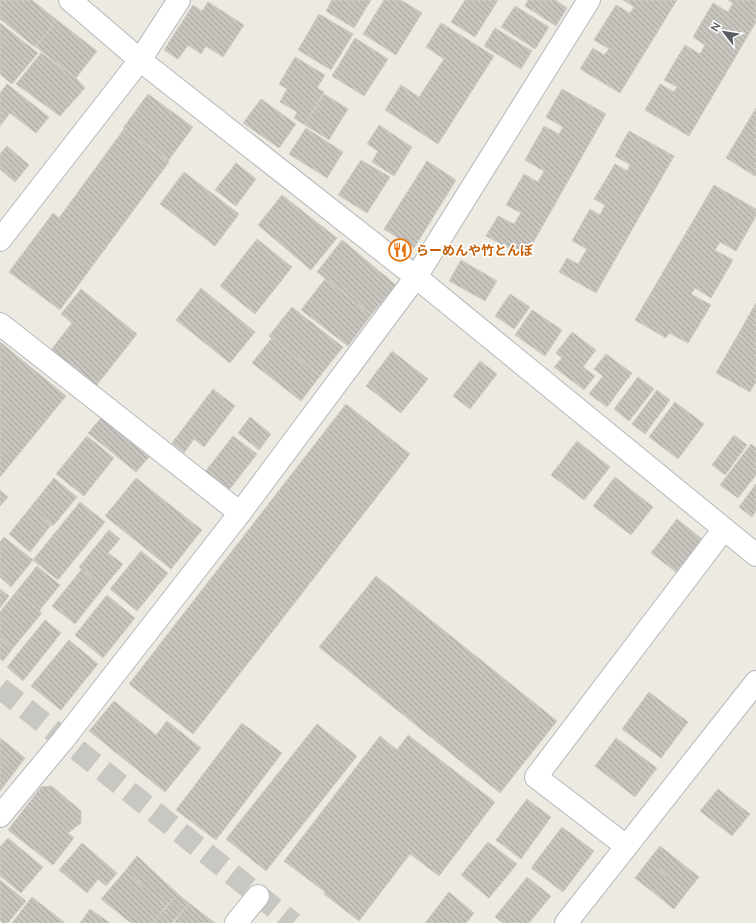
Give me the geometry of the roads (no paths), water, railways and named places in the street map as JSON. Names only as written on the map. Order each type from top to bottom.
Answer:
[{"type":"street","points":[[70,0],[140,60],[416,277],[756,555]]},
{"type":"street","points":[[0,240],[140,60],[179,0]]},
{"type":"street","points":[[0,816],[64,739],[240,513],[416,277],[589,0]]},
{"type":"street","points":[[0,324],[240,513]]},
{"type":"street","points":[[626,846],[536,777],[724,529]]},
{"type":"street","points":[[566,923],[756,682]]},
{"type":"street","points":[[236,923],[258,896]]},
{"type":"tunnel","points":[[0,688],[293,923]]},
{"type":"place","name":"らーめんや竹とんぼ","points":[[400,250]]}]
